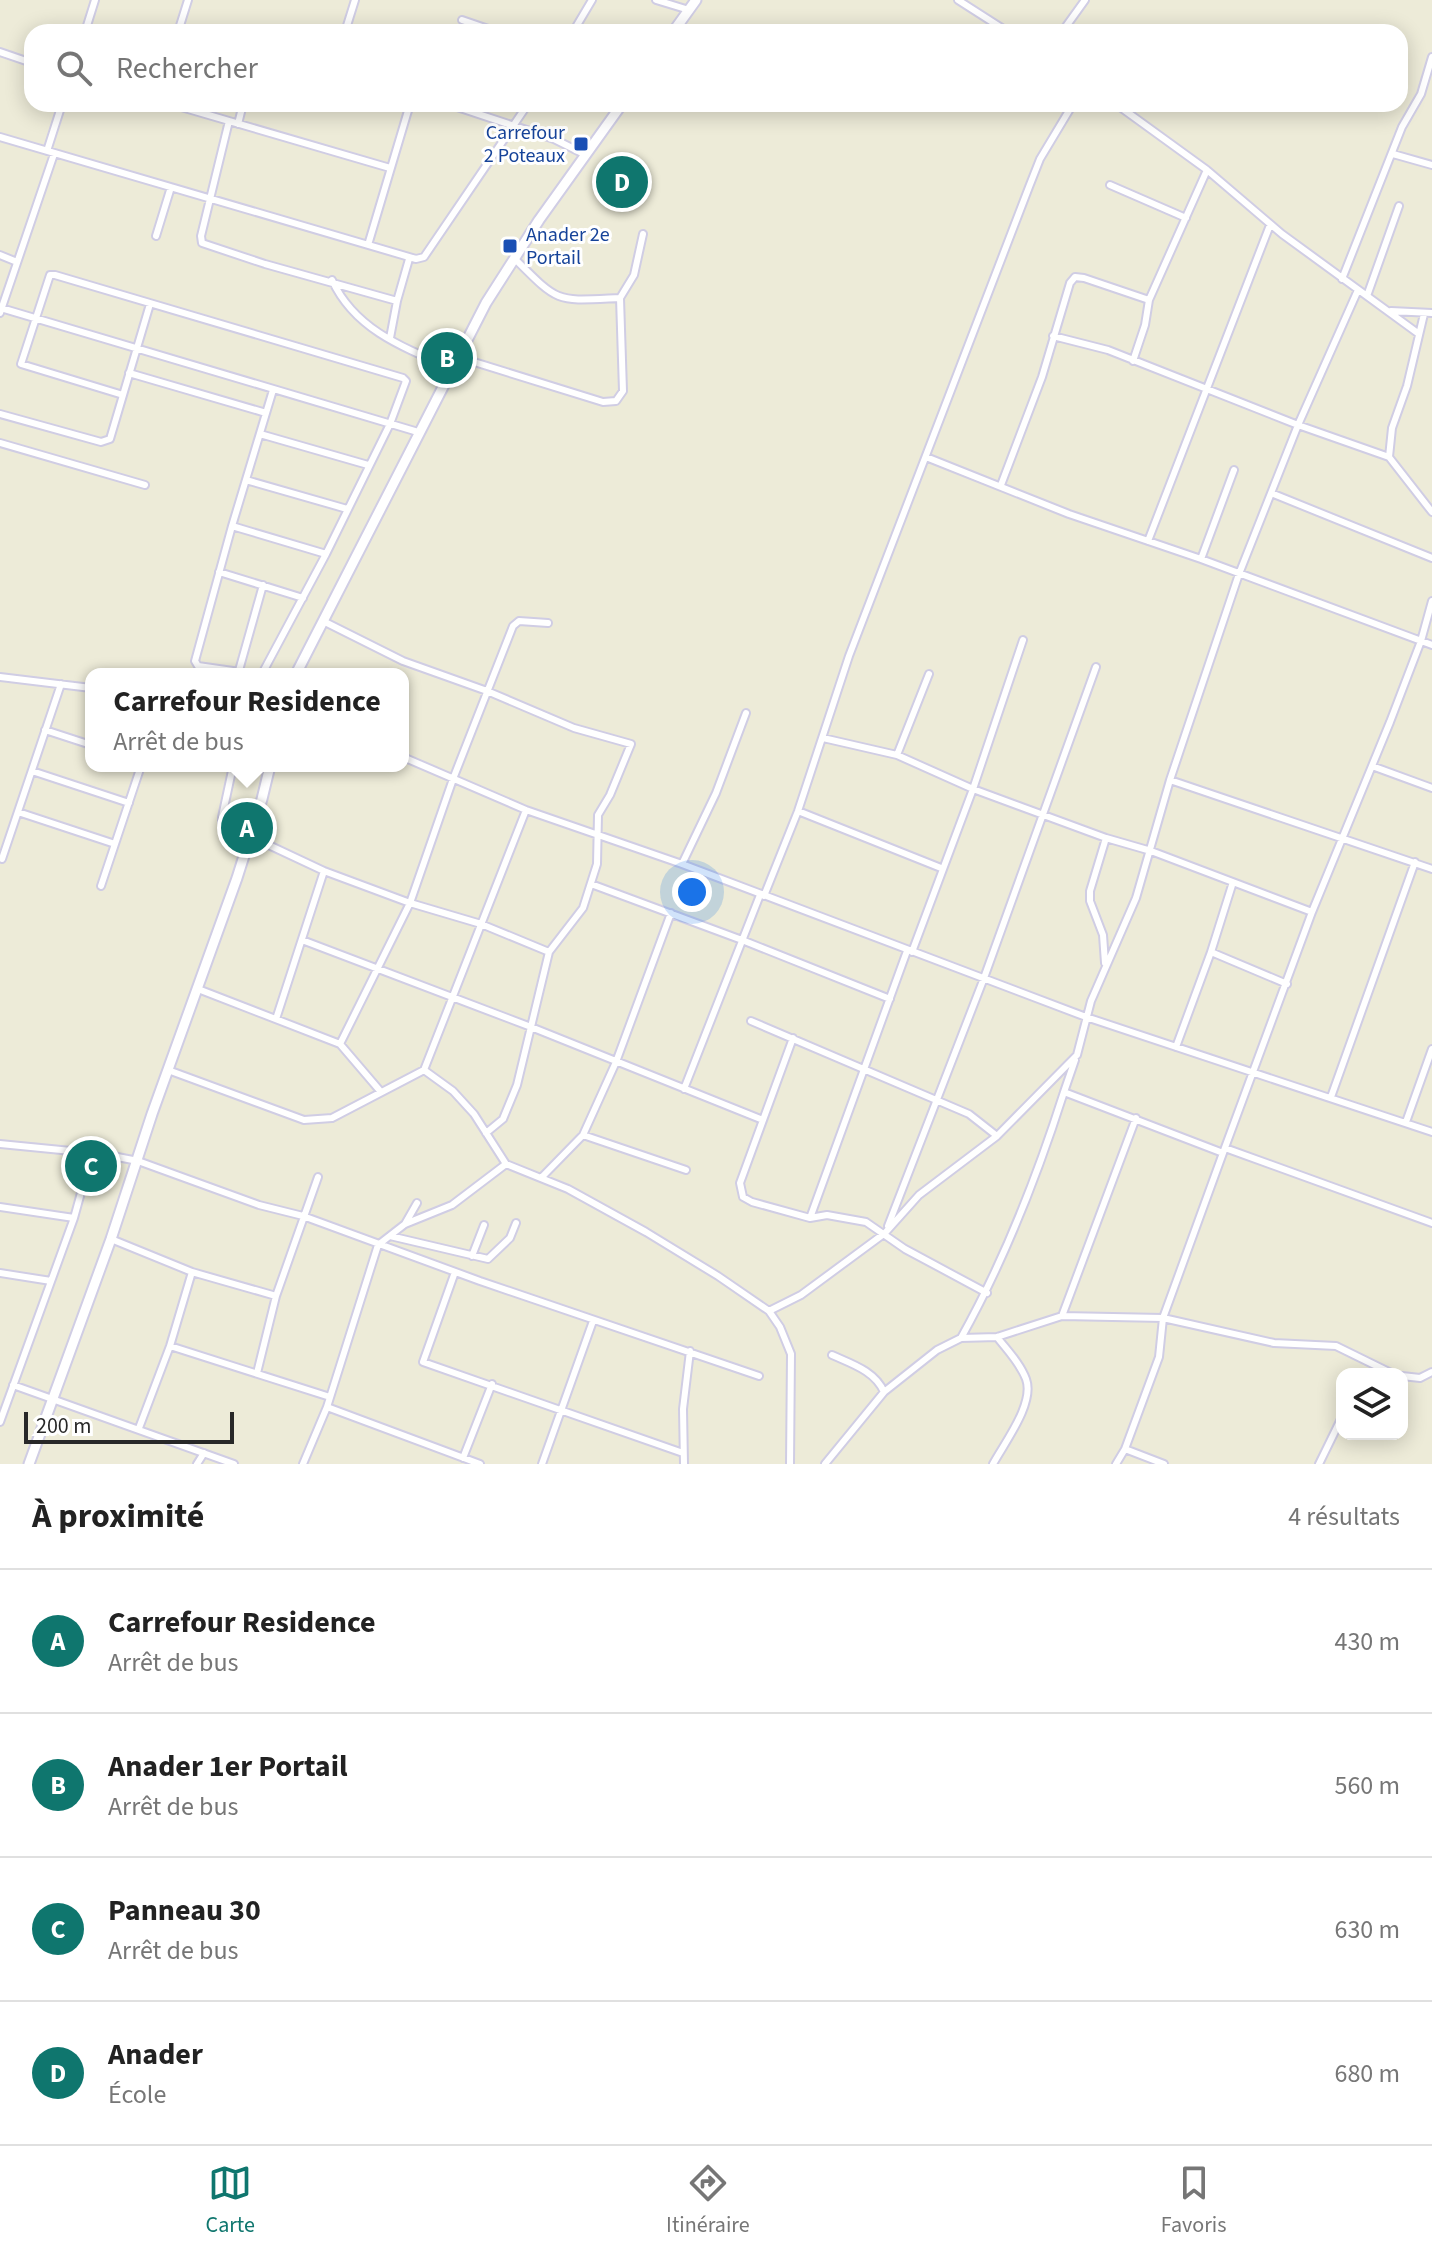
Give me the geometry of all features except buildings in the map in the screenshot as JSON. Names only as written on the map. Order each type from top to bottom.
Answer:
[{"type":"street","points":[[88,24],[95,0]]},
{"type":"street","points":[[180,24],[188,0]]},
{"type":"street","points":[[348,24],[355,0]]},
{"type":"street","points":[[578,24],[592,0]]},
{"type":"street","points":[[656,0],[689,10]]},
{"type":"street","points":[[679,24],[696,0]]},
{"type":"street","points":[[958,0],[996,24]]},
{"type":"street","points":[[1068,24],[1085,0]]},
{"type":"street","points":[[462,20],[474,24]]},
{"type":"street","points":[[0,52],[24,60]]},
{"type":"street","points":[[1342,279],[1402,127],[1421,94],[1432,57]]},
{"type":"street","points":[[60,112],[1,310],[418,432]]},
{"type":"street","points":[[198,112],[390,168]]},
{"type":"street","points":[[238,124],[241,112]]},
{"type":"street","points":[[368,245],[408,112]]},
{"type":"street","points":[[471,112],[554,139],[586,155]]},
{"type":"street","points":[[0,137],[409,259],[424,257],[523,112]]},
{"type":"street","points":[[299,668],[418,432],[514,258],[616,112]]},
{"type":"street","points":[[684,1089],[742,940],[798,811],[849,656],[1040,159],[1068,112]]},
{"type":"street","points":[[1127,112],[1207,170],[1270,225],[1419,334]]},
{"type":"street","points":[[229,121],[202,243],[397,301]]},
{"type":"street","points":[[1393,154],[1432,165]]},
{"type":"street","points":[[1133,361],[1145,325],[1149,300],[1207,170]]},
{"type":"street","points":[[1110,185],[1186,218]]},
{"type":"street","points":[[156,236],[171,187]]},
{"type":"street","points":[[1367,296],[1399,206]]},
{"type":"street","points":[[1148,541],[1270,225]]},
{"type":"street","points":[[458,357],[603,402],[616,401],[623,391],[620,298],[634,275],[643,234]]},
{"type":"street","points":[[0,255],[17,262]]},
{"type":"street","points":[[514,258],[555,296],[566,300],[620,298]]},
{"type":"street","points":[[390,338],[409,259]]},
{"type":"street","points":[[123,395],[21,364],[52,274],[403,378],[406,386],[390,424],[265,668]]},
{"type":"street","points":[[1001,485],[1042,377],[1070,283],[1075,277],[1149,300]]},
{"type":"street","points":[[332,280],[340,298],[366,325],[410,351],[452,368]]},
{"type":"street","points":[[961,1338],[987,1293],[1044,1153],[1077,1055],[1086,1017],[1136,898],[1170,780],[1239,574],[1298,425],[1358,290]]},
{"type":"street","points":[[0,414],[105,442],[110,439],[150,304]]},
{"type":"street","points":[[1387,310],[1428,313],[1392,428],[1389,457]]},
{"type":"street","points":[[1053,336],[1094,346],[1389,457],[1432,512]]},
{"type":"street","points":[[129,373],[266,413]]},
{"type":"street","points":[[214,668],[195,664],[273,390]]},
{"type":"street","points":[[260,434],[368,465]]},
{"type":"street","points":[[0,443],[145,485]]},
{"type":"street","points":[[926,457],[1069,514],[1201,559],[1432,645]]},
{"type":"street","points":[[1201,559],[1234,470]]},
{"type":"street","points":[[246,480],[347,509]]},
{"type":"street","points":[[1271,493],[1432,558]]},
{"type":"street","points":[[232,526],[326,554]]},
{"type":"street","points":[[219,572],[303,598]]},
{"type":"street","points":[[239,668],[263,585]]},
{"type":"street","points":[[1116,1464],[1125,1449],[1159,1357],[1163,1318],[1224,1151],[1312,912],[1421,641],[1432,601]]},
{"type":"street","points":[[323,621],[403,661],[487,691],[574,728],[631,744],[610,795],[598,815],[597,864],[583,908],[549,952],[517,1085],[503,1119],[486,1133]]},
{"type":"street","points":[[340,1044],[410,903],[453,779],[513,626],[519,621],[548,623]]},
{"type":"street","points":[[810,1218],[863,1067],[973,789],[1023,640]]},
{"type":"street","points":[[885,1233],[984,978],[1096,667]]},
{"type":"street","points":[[897,755],[929,674]]},
{"type":"street","points":[[0,677],[85,687]]},
{"type":"street","points":[[2,859],[61,684]]},
{"type":"street","points":[[682,864],[716,793],[746,713]]},
{"type":"street","points":[[45,730],[85,743]]},
{"type":"street","points":[[823,738],[897,755],[973,789],[1106,838],[1151,851],[1312,912]]},
{"type":"street","points":[[409,760],[526,810],[682,864],[1086,1017],[1432,1132]]},
{"type":"street","points":[[1372,766],[1432,788]]},
{"type":"street","points":[[32,771],[129,803]]},
{"type":"street","points":[[101,886],[139,772]]},
{"type":"street","points":[[232,772],[222,822],[324,871],[410,903],[481,924],[549,952]]},
{"type":"street","points":[[30,1464],[198,989],[268,772]]},
{"type":"street","points":[[1170,780],[1432,869]]},
{"type":"street","points":[[168,1070],[304,1120],[332,1118],[424,1070],[526,810]]},
{"type":"street","points":[[798,811],[941,868]]},
{"type":"street","points":[[18,812],[115,844]]},
{"type":"street","points":[[1105,966],[1103,935],[1090,901],[1090,891],[1106,838]]},
{"type":"street","points":[[1331,1097],[1415,862]]},
{"type":"street","points":[[276,1019],[324,871]]},
{"type":"street","points":[[1176,1047],[1233,882]]},
{"type":"street","points":[[591,884],[890,999]]},
{"type":"street","points":[[542,1177],[583,1135],[616,1062],[671,913]]},
{"type":"street","points":[[302,940],[763,1120]]},
{"type":"street","points":[[1211,952],[1287,984]]},
{"type":"street","points":[[198,989],[340,1044],[381,1092]]},
{"type":"street","points":[[751,1021],[969,1114],[997,1136]]},
{"type":"street","points":[[793,1038],[740,1183],[743,1197],[810,1218],[827,1215],[866,1222],[905,1249],[987,1293]]},
{"type":"street","points":[[1406,1122],[1432,1049]]},
{"type":"street","points":[[769,1311],[801,1295],[885,1233],[919,1195],[997,1136],[1077,1055]]},
{"type":"street","points":[[424,1070],[453,1091],[474,1114],[506,1164],[542,1177],[646,1232],[769,1311],[780,1327],[791,1354],[790,1464]]},
{"type":"street","points":[[1064,1092],[1432,1223]]},
{"type":"street","points":[[1062,1316],[1136,1118]]},
{"type":"street","points":[[583,1135],[686,1170]]},
{"type":"street","points":[[0,1144],[138,1161],[759,1376]]},
{"type":"street","points":[[0,1422],[74,1218],[92,1153]]},
{"type":"street","points":[[303,1464],[327,1407],[378,1245],[405,1224],[452,1205],[506,1164]]},
{"type":"street","points":[[257,1373],[276,1296],[318,1177]]},
{"type":"street","points":[[405,1224],[417,1203]]},
{"type":"street","points":[[0,1207],[74,1218]]},
{"type":"street","points":[[390,1236],[484,1259],[491,1257],[510,1238],[516,1223]]},
{"type":"street","points":[[472,1256],[484,1225]]},
{"type":"street","points":[[111,1239],[192,1272],[276,1296]]},
{"type":"street","points":[[139,1428],[170,1346],[192,1272]]},
{"type":"street","points":[[455,1272],[422,1361],[683,1453]]},
{"type":"street","points":[[0,1273],[51,1281]]},
{"type":"street","points":[[828,1463],[884,1392],[937,1350],[961,1338],[997,1337],[1062,1316],[1163,1318],[1274,1343],[1336,1346],[1381,1368]]},
{"type":"street","points":[[542,1464],[593,1321]]},
{"type":"street","points":[[993,1464],[1027,1403],[1028,1390],[1025,1377],[997,1337]]},
{"type":"street","points":[[170,1346],[330,1397]]},
{"type":"street","points":[[684,1464],[683,1409],[690,1351]]},
{"type":"street","points":[[832,1355],[871,1374],[880,1382],[884,1392]]},
{"type":"street","points":[[1408,1377],[1420,1378],[1432,1372]]},
{"type":"street","points":[[463,1458],[492,1384]]},
{"type":"street","points":[[13,1385],[234,1464]]},
{"type":"street","points":[[0,1393],[8,1399]]},
{"type":"street","points":[[327,1407],[480,1464]]},
{"type":"street","points":[[1319,1464],[1336,1429]]},
{"type":"street","points":[[1125,1449],[1164,1464]]},
{"type":"street","points":[[197,1464],[204,1453]]},
{"type":"place","name":"Carrefour 2 Poteaux","points":[[581,144]]},
{"type":"place","name":"Anader","points":[[622,182]]},
{"type":"place","name":"Anader 2e Portail","points":[[510,246]]},
{"type":"place","name":"Anader 1er Portail","points":[[447,358]]},
{"type":"place","name":"Carrefour Residence","points":[[247,828]]},
{"type":"place","name":"Panneau 30","points":[[91,1166]]}]
